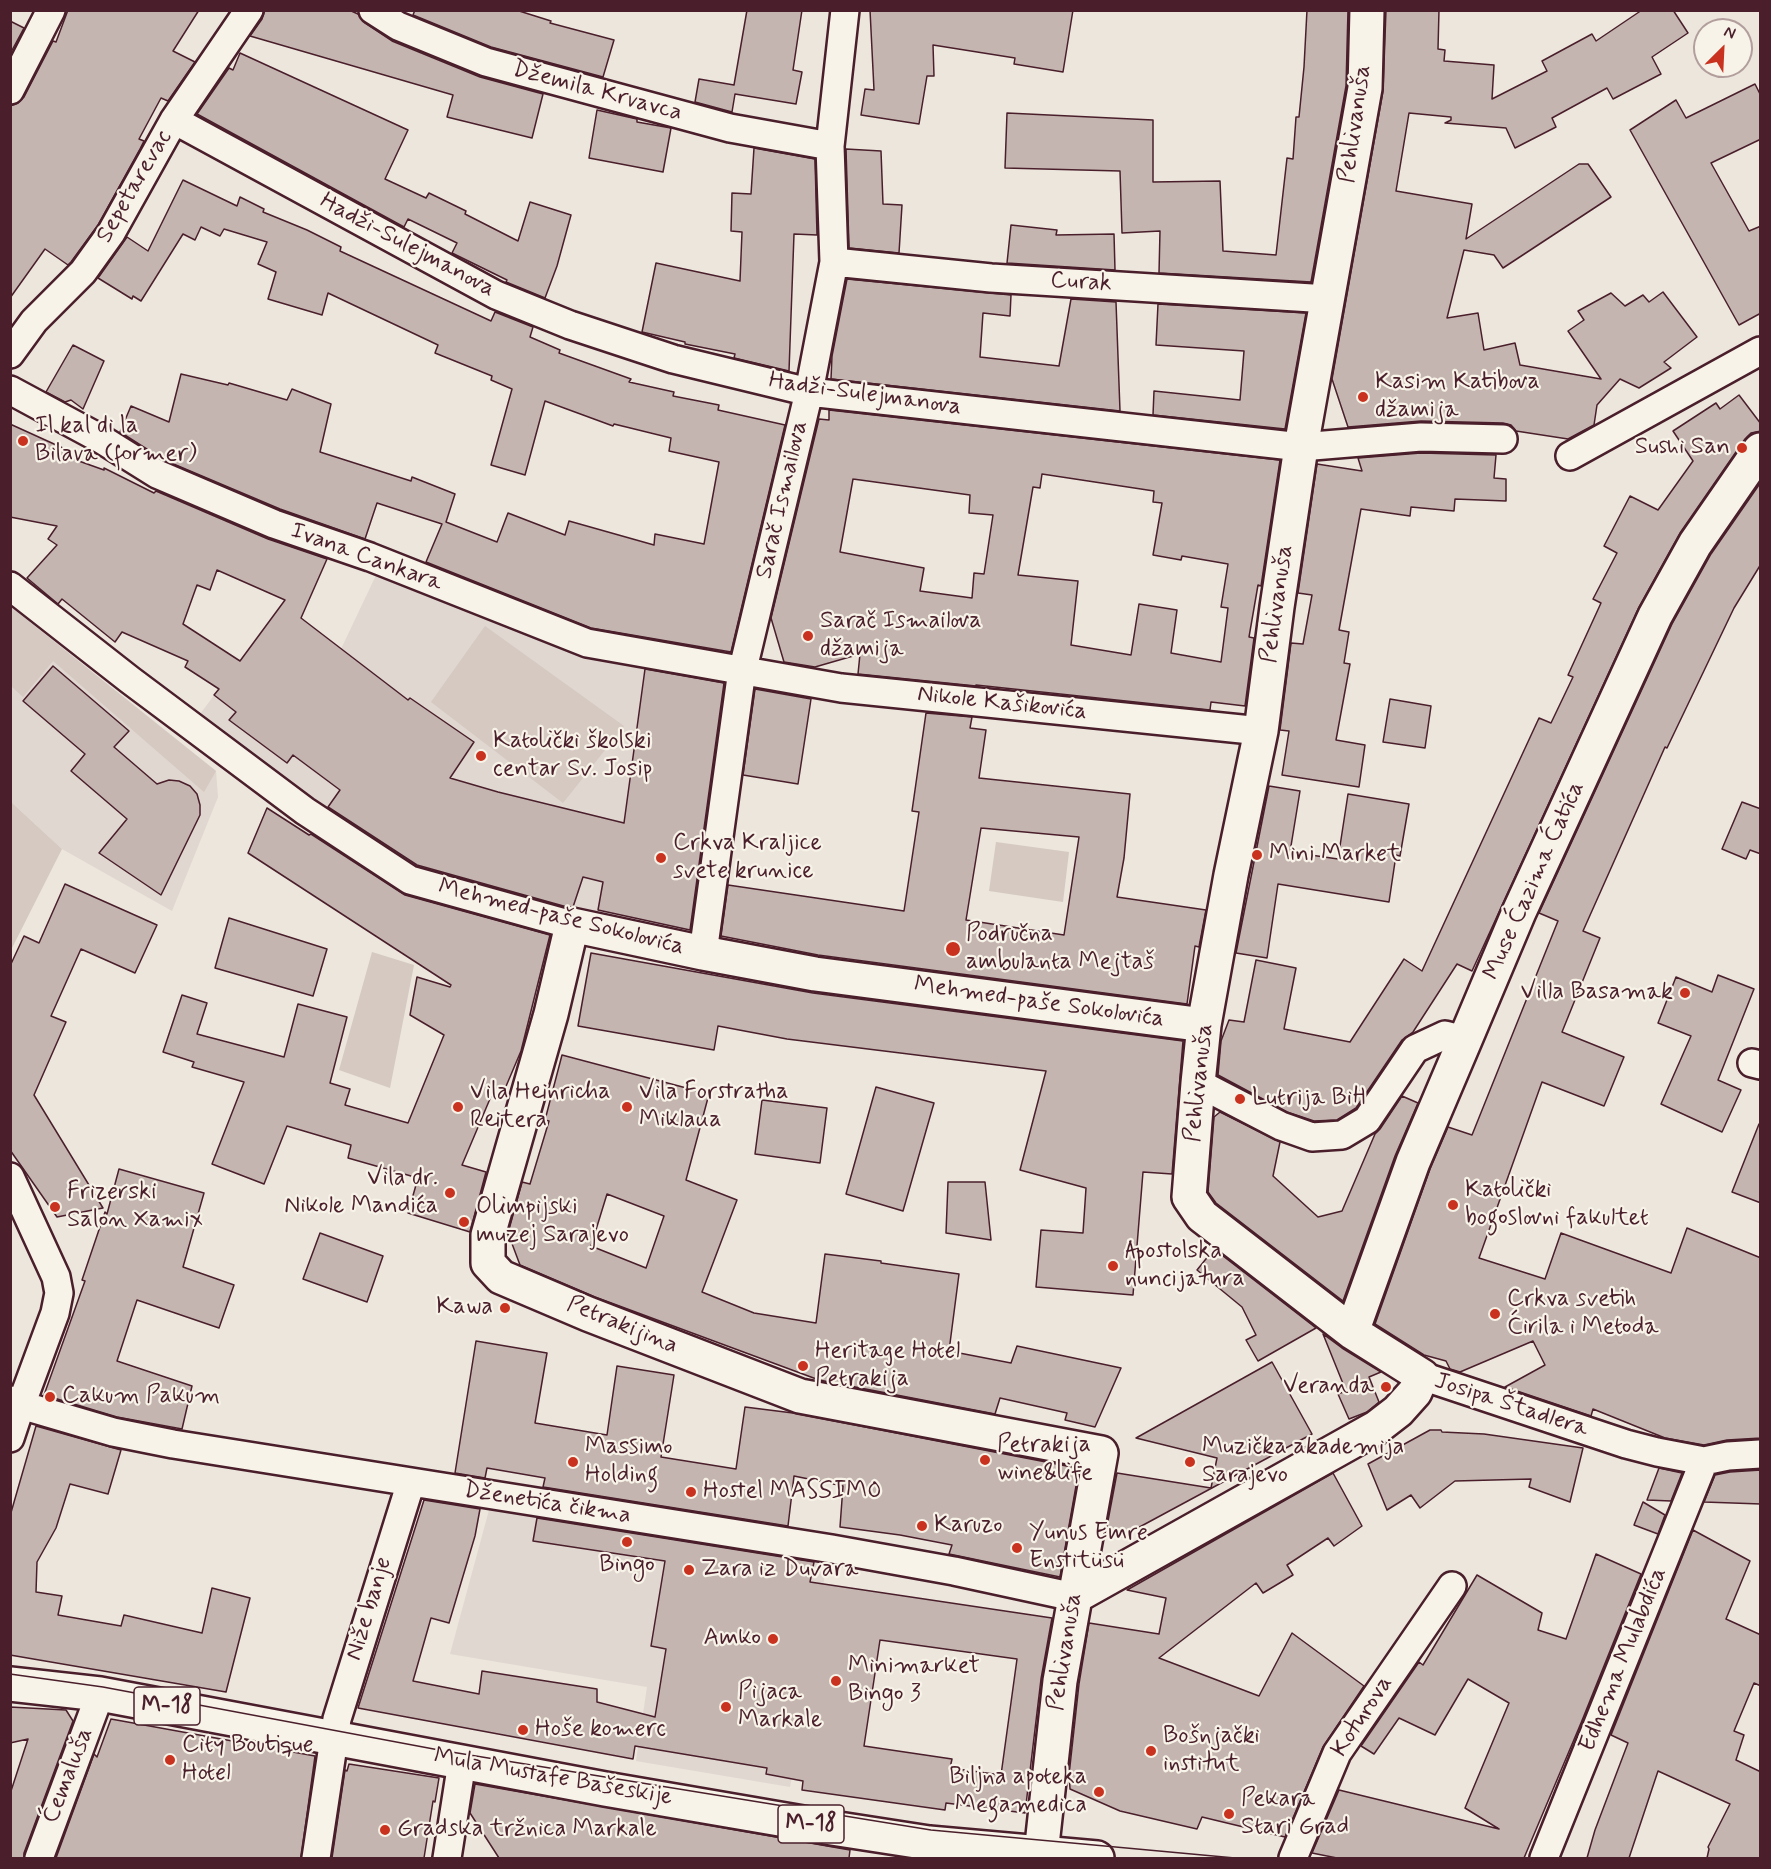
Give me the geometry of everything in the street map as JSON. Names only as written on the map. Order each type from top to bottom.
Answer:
[{"type":"street","points":[[10,90],[51,10]]},
{"type":"street","name":"Sepetarevac","points":[[10,354],[33,321],[82,272],[111,233],[174,120],[249,10]]},
{"type":"street","name":"Džemila Krvavca","points":[[373,10],[398,26],[486,62],[730,128],[830,146]]},
{"type":"street","name":"Sarač Ismailova","points":[[703,953],[743,670],[808,392],[834,262],[830,146],[845,10]]},
{"type":"street","name":"Pehlivanuša","points":[[1352,1332],[1202,1216],[1189,1197],[1204,1025],[1261,731],[1301,447],[1365,88],[1367,10]]},
{"type":"street","name":"Hadži-Sulejmanova","points":[[174,120],[496,295],[570,325],[673,359],[808,392],[1301,447],[1421,437],[1503,439]]},
{"type":"street","name":"Curak","points":[[834,262],[991,278],[1328,299]]},
{"type":"street","points":[[1570,456],[1761,351]]},
{"type":"street","name":"Ivana Cankara","points":[[10,390],[101,439],[157,474],[274,524],[370,557],[587,643],[743,670]]},
{"type":"street","name":"Muse Ćazima Ćatića","points":[[1352,1332],[1413,1162],[1519,912],[1654,616],[1695,544],[1761,450]]},
{"type":"street","name":"Mehmed-paše Sokolovića","points":[[10,586],[139,687],[305,811],[410,880],[572,925],[815,974],[1204,1025]]},
{"type":"street","name":"Nikole Kašikovića","points":[[743,670],[841,688],[1261,731]]},
{"type":"street","name":"Petrakijina","points":[[572,925],[551,1014],[488,1235],[488,1263],[501,1277],[588,1314],[800,1396],[1101,1453]]},
{"type":"street","points":[[1198,1083],[1281,1126],[1312,1137],[1342,1134],[1367,1120],[1415,1049],[1445,1035],[1465,1040]]},
{"type":"street","points":[[10,1177],[56,1277],[59,1293],[55,1313],[16,1403],[10,1438]]},
{"type":"street","points":[[1352,1332],[1422,1376]]},
{"type":"street","name":"Josipa Štadlera","points":[[1074,1597],[1376,1428],[1398,1411],[1415,1392],[1422,1376],[1626,1444],[1704,1461],[1728,1456],[1761,1454]]},
{"type":"street","name":"Dženetića čikma","points":[[16,1403],[113,1432],[143,1438],[832,1549],[954,1571],[1074,1597]]},
{"type":"street","name":"Pehlivanuša","points":[[1068,1857],[1060,1681],[1101,1453]]},
{"type":"street","name":"Edhema Mulabdića","points":[[1544,1858],[1704,1461]]},
{"type":"street","name":"Niže banje","points":[[316,1858],[337,1719],[411,1482]]},
{"type":"street","name":"Koturova","points":[[1293,1858],[1337,1753],[1452,1586]]},
{"type":"street","name":"Mula Mustafe Bašeskije","points":[[10,1684],[100,1694],[605,1789],[832,1828],[929,1843],[1068,1857]]},
{"type":"street","name":"Ćemaluša","points":[[39,1858],[100,1694]]},
{"type":"street","points":[[447,1858],[462,1762]]},
{"type":"shaded area","name":"Katolički školski centar Sv. Josip","points":[[378,571],[741,677],[703,953],[410,880],[191,726],[282,605],[341,649]]},
{"type":"shaded area","points":[[11,607],[216,771],[218,797],[172,911],[62,849],[11,802]]},
{"type":"shaded area","points":[[11,607],[216,771],[204,792],[53,661],[23,697],[11,686]]},
{"type":"shaded area","points":[[485,626],[624,726],[563,803],[431,702]]},
{"type":"shaded area","points":[[11,802],[62,849],[11,950]]},
{"type":"shaded area","points":[[996,842],[1069,852],[1063,902],[989,891]]},
{"type":"shaded area","points":[[372,952],[414,965],[390,1088],[339,1070]]},
{"type":"shaded area","points":[[492,1499],[828,1556],[790,1787],[636,1761],[647,1687],[450,1654]]},
{"type":"building","points":[[68,10],[199,10],[173,51],[195,62],[168,101],[161,98],[139,139],[144,141],[140,149],[98,225],[71,262],[68,265],[45,249],[10,298],[10,106],[18,103],[24,97],[53,41],[56,42]]},
{"type":"building","points":[[265,10],[349,10],[358,14],[365,23],[392,41],[480,77],[543,94],[532,138],[447,117],[453,95],[250,36],[262,19]]},
{"type":"building","points":[[415,10],[516,10],[551,21],[550,23],[614,40],[603,77],[491,47],[413,15]]},
{"type":"building","points":[[747,10],[802,10],[793,70],[802,72],[796,104],[735,94],[732,112],[695,102],[699,79],[734,85]]},
{"type":"building","points":[[870,10],[1073,10],[1063,72],[1014,64],[1015,58],[933,45],[934,76],[927,76],[919,124],[861,115],[865,89],[874,90]]},
{"type":"building","points":[[1307,10],[1348,10],[1346,86],[1311,282],[1159,273],[1160,231],[1122,233],[1120,171],[1005,168],[1007,113],[1153,120],[1153,182],[1220,181],[1223,251],[1276,255],[1287,158],[1293,159],[1296,117],[1299,117]]},
{"type":"building","points":[[1386,10],[1439,10],[1438,49],[1445,50],[1444,61],[1494,65],[1492,99],[1547,71],[1542,61],[1592,34],[1596,41],[1642,10],[1673,10],[1688,33],[1652,57],[1661,74],[1613,99],[1607,88],[1552,118],[1556,127],[1515,148],[1506,128],[1445,123],[1451,120],[1451,117],[1409,113],[1396,191],[1472,204],[1466,239],[1579,164],[1588,164],[1611,197],[1503,268],[1494,255],[1464,250],[1447,318],[1478,313],[1484,350],[1515,343],[1520,365],[1601,379],[1568,331],[1584,320],[1578,311],[1611,293],[1625,306],[1643,295],[1649,302],[1663,292],[1697,337],[1664,362],[1671,368],[1639,388],[1620,379],[1597,405],[1594,425],[1568,439],[1516,431],[1511,425],[1503,423],[1421,421],[1348,427],[1332,379],[1383,91]]},
{"type":"building","points":[[10,21],[24,28],[10,54]]},
{"type":"building","points":[[240,53],[408,130],[385,179],[426,198],[429,193],[518,241],[530,202],[571,215],[557,266],[545,298],[506,282],[507,280],[452,253],[457,243],[408,219],[404,227],[197,114],[229,68],[233,70]]},
{"type":"building","points":[[1755,84],[1761,96],[1761,139],[1711,163],[1749,231],[1761,226],[1761,313],[1739,325],[1630,130],[1676,100],[1686,118]]},
{"type":"building","points":[[597,110],[637,119],[637,122],[671,128],[663,172],[589,158]]},
{"type":"building","points":[[754,148],[815,159],[817,235],[794,234],[789,371],[734,358],[735,354],[642,332],[656,263],[740,281],[742,232],[731,231],[732,193],[751,194]]},
{"type":"building","points":[[846,149],[881,151],[883,204],[902,205],[899,253],[849,248]]},
{"type":"building","points":[[183,180],[237,206],[240,197],[264,209],[263,212],[341,247],[340,251],[491,321],[495,312],[533,327],[530,337],[560,350],[559,353],[631,379],[629,382],[674,392],[673,396],[719,405],[718,410],[785,425],[731,652],[591,628],[426,562],[442,524],[377,503],[365,539],[280,509],[164,460],[120,432],[131,406],[169,422],[181,374],[228,385],[229,383],[287,400],[292,389],[331,404],[320,452],[411,481],[412,477],[455,494],[446,522],[497,542],[508,513],[565,535],[569,521],[654,545],[655,534],[704,544],[719,462],[669,451],[671,438],[614,424],[613,426],[545,401],[525,475],[491,465],[512,389],[491,380],[492,376],[435,353],[438,345],[328,293],[322,315],[268,299],[276,272],[258,264],[267,242],[224,229],[220,236],[201,227],[195,240],[183,234],[141,301],[133,296],[132,299],[98,278],[127,237],[148,251]]},
{"type":"building","points":[[1011,225],[1057,230],[1056,235],[1114,234],[1115,270],[1007,263]]},
{"type":"building","points":[[847,279],[1011,295],[1010,316],[983,313],[980,357],[1059,366],[1071,299],[1116,302],[1120,411],[831,379],[832,356]]},
{"type":"building","points":[[1158,304],[1306,313],[1285,429],[1153,415],[1154,391],[1240,400],[1244,351],[1156,345]]},
{"type":"building","points":[[73,345],[104,361],[83,409],[71,400],[65,402],[46,392]]},
{"type":"building","points":[[1739,395],[1761,424],[1761,431],[1751,433],[1745,439],[1680,533],[1639,607],[1472,971],[1457,964],[1413,1032],[1402,1040],[1356,1108],[1337,1120],[1314,1121],[1287,1112],[1218,1075],[1221,1041],[1229,1020],[1244,1022],[1256,960],[1296,968],[1284,1029],[1350,1042],[1404,959],[1422,971],[1539,718],[1551,723],[1573,677],[1568,675],[1601,603],[1593,599],[1617,553],[1604,546],[1630,496],[1658,510],[1693,461],[1673,431],[1716,403],[1720,409]]},
{"type":"building","points":[[829,410],[1280,460],[1261,586],[1258,585],[1249,637],[1254,638],[1245,706],[1211,702],[1210,710],[858,674],[860,654],[815,667],[784,662],[771,618],[819,419],[829,420]],"holes":[[[1042,474],[1154,491],[1153,502],[1162,503],[1153,555],[1181,560],[1182,556],[1228,564],[1221,607],[1228,608],[1221,662],[1171,653],[1177,610],[1139,604],[1131,655],[1071,645],[1078,581],[1018,575],[1033,487],[1040,488]],[[853,479],[970,495],[969,513],[993,515],[984,574],[974,573],[972,598],[920,591],[924,568],[840,552]]]},
{"type":"building","points":[[10,424],[65,449],[62,455],[104,470],[104,468],[154,493],[156,491],[268,539],[327,559],[301,618],[408,700],[410,698],[474,742],[450,778],[624,823],[645,669],[724,683],[690,930],[598,910],[603,882],[583,877],[573,907],[567,907],[417,865],[328,807],[340,790],[293,755],[287,763],[229,720],[236,712],[214,695],[219,689],[185,667],[188,661],[122,632],[115,642],[62,599],[58,604],[27,578],[57,545],[48,539],[57,526],[10,517]],"holes":[[[217,570],[285,600],[240,661],[183,624],[197,585],[210,590]]]},
{"type":"building","points":[[1421,453],[1496,455],[1494,478],[1506,479],[1506,501],[1455,499],[1454,511],[1411,507],[1410,516],[1361,509],[1339,630],[1349,632],[1344,663],[1350,664],[1336,740],[1365,745],[1359,787],[1282,775],[1289,731],[1280,730],[1291,643],[1303,644],[1312,595],[1298,593],[1317,464],[1362,471],[1358,458]]},
{"type":"building","points":[[1761,482],[1761,564],[1734,608],[1667,748],[1665,747],[1583,931],[1600,938],[1562,1032],[1624,1057],[1604,1106],[1542,1082],[1479,1258],[1545,1279],[1561,1233],[1671,1273],[1687,1228],[1761,1258],[1761,1438],[1727,1440],[1704,1445],[1665,1438],[1593,1409],[1591,1416],[1505,1387],[1545,1365],[1533,1341],[1460,1372],[1450,1369],[1446,1361],[1424,1355],[1375,1324],[1430,1169],[1448,1127],[1472,1135],[1558,921],[1539,913],[1672,624],[1711,554]]},
{"type":"building","points":[[53,666],[129,731],[114,747],[157,784],[169,780],[179,781],[190,786],[197,794],[200,815],[161,895],[99,853],[127,819],[71,771],[85,754],[23,701]]},
{"type":"building","points":[[755,689],[811,699],[798,784],[743,775]]},
{"type":"building","points":[[1390,699],[1431,706],[1425,748],[1383,742]]},
{"type":"building","points":[[926,713],[972,717],[970,728],[986,730],[979,778],[1130,794],[1124,858],[1117,897],[1206,910],[1199,947],[1195,946],[1187,1004],[818,955],[721,936],[728,885],[904,911],[919,812],[912,811]],"holes":[[[981,828],[1079,837],[1064,935],[966,920]]]},
{"type":"building","points":[[1269,786],[1300,791],[1290,852],[1338,859],[1348,794],[1409,804],[1400,856],[1396,855],[1389,902],[1278,884],[1267,958],[1236,953]]},
{"type":"building","points":[[1742,802],[1761,809],[1761,854],[1750,850],[1746,859],[1722,849]]},
{"type":"building","points":[[267,808],[405,895],[550,935],[521,1051],[504,1091],[495,1087],[462,1165],[486,1172],[470,1232],[408,1213],[418,1178],[348,1158],[351,1145],[287,1126],[264,1184],[212,1164],[244,1082],[192,1067],[194,1062],[163,1052],[182,995],[207,1003],[197,1034],[284,1057],[298,1004],[347,1017],[330,1083],[350,1089],[345,1105],[408,1123],[444,1035],[410,1015],[417,977],[450,987],[451,985],[248,853]]},
{"type":"building","points":[[65,884],[157,925],[135,973],[81,949],[51,1016],[66,1022],[34,1095],[103,1208],[57,1217],[10,1150],[10,966],[24,936],[39,943]]},
{"type":"building","points":[[229,918],[327,949],[313,996],[215,968]]},
{"type":"building","points":[[591,953],[813,993],[1183,1041],[1172,1174],[1143,1172],[1133,1295],[1036,1287],[1041,1230],[1083,1233],[1086,1188],[1020,1170],[1046,1071],[787,1039],[718,1026],[714,1050],[578,1026]]},
{"type":"building","points":[[1718,975],[1754,989],[1718,1080],[1741,1090],[1722,1132],[1661,1104],[1691,1036],[1658,1023],[1676,977],[1712,992]]},
{"type":"building","points":[[562,1055],[709,1094],[686,1180],[737,1200],[702,1292],[754,1313],[816,1323],[825,1254],[959,1274],[949,1351],[1011,1363],[1017,1346],[1121,1368],[1095,1427],[1065,1420],[1067,1413],[1000,1398],[995,1414],[819,1380],[595,1297],[520,1265],[508,1233],[522,1182],[530,1184],[549,1121],[545,1120]],"holes":[[[607,1194],[664,1216],[646,1268],[591,1246]]]},
{"type":"building","points":[[876,1087],[934,1103],[903,1211],[846,1194]]},
{"type":"building","points":[[1402,1096],[1418,1103],[1395,1156],[1343,1301],[1216,1203],[1208,1192],[1214,1117],[1220,1112],[1280,1142],[1273,1176],[1318,1217],[1342,1211],[1375,1134]]},
{"type":"building","points":[[762,1100],[827,1108],[820,1163],[755,1154]]},
{"type":"building","points":[[1759,1124],[1761,1125],[1761,1203],[1732,1192]]},
{"type":"building","points":[[119,1169],[204,1193],[183,1267],[234,1285],[219,1328],[137,1300],[117,1361],[192,1386],[182,1429],[117,1417],[44,1395],[85,1281],[82,1280],[105,1212],[107,1214]]},
{"type":"building","points":[[948,1182],[985,1182],[991,1240],[946,1233]]},
{"type":"building","points":[[320,1233],[383,1256],[367,1302],[303,1279]]},
{"type":"building","points":[[1214,1249],[1316,1328],[1258,1361],[1246,1340],[1256,1335],[1242,1307],[1197,1270]]},
{"type":"building","points":[[1323,1334],[1381,1372],[1369,1377],[1379,1402],[1367,1412],[1349,1419],[1338,1394],[1346,1391]]},
{"type":"building","points":[[476,1341],[547,1353],[535,1423],[607,1435],[617,1366],[674,1375],[661,1457],[736,1469],[745,1407],[793,1413],[1077,1468],[1076,1471],[1079,1469],[1060,1577],[949,1554],[952,1545],[840,1527],[843,1486],[794,1476],[788,1526],[543,1487],[545,1478],[487,1468],[485,1478],[455,1473]]},
{"type":"building","points":[[1272,1362],[1312,1434],[1121,1537],[1107,1526],[1117,1473],[1211,1488],[1217,1458],[1136,1438]]},
{"type":"building","points":[[36,1426],[121,1450],[108,1494],[70,1484],[56,1528],[37,1562],[36,1592],[62,1596],[58,1615],[121,1626],[124,1615],[202,1633],[212,1588],[250,1598],[226,1692],[10,1655],[10,1516]]},
{"type":"building","points":[[1430,1430],[1484,1434],[1583,1448],[1570,1502],[1529,1487],[1531,1479],[1455,1481],[1420,1508],[1411,1495],[1387,1510],[1368,1464]]},
{"type":"building","points":[[1659,1468],[1682,1473],[1671,1501],[1647,1500]]},
{"type":"building","points":[[1761,1470],[1761,1504],[1704,1502],[1715,1475]]},
{"type":"building","points":[[1333,1473],[1362,1526],[1334,1546],[1328,1538],[1287,1565],[1293,1575],[1263,1593],[1256,1583],[1159,1658],[1259,1696],[1292,1633],[1364,1686],[1323,1747],[1285,1837],[1202,1817],[1197,1829],[1120,1811],[1070,1789],[1069,1775],[1079,1684],[1089,1623],[1159,1634],[1166,1598],[1127,1590]]},
{"type":"building","points":[[424,1500],[480,1509],[475,1536],[449,1623],[431,1618],[413,1681],[479,1694],[482,1671],[597,1689],[597,1702],[655,1717],[666,1649],[651,1646],[665,1561],[533,1541],[537,1518],[814,1562],[810,1582],[1052,1618],[1041,1679],[1025,1813],[946,1803],[945,1810],[802,1790],[803,1781],[766,1774],[767,1768],[635,1746],[633,1759],[358,1708]],"holes":[[[880,1640],[1017,1659],[1001,1775],[950,1768],[952,1759],[864,1746]]]},
{"type":"building","points":[[1643,1502],[1665,1515],[1658,1534],[1634,1525]]},
{"type":"building","points":[[1693,1530],[1750,1561],[1726,1619],[1761,1635],[1761,1686],[1754,1683],[1734,1731],[1744,1735],[1736,1760],[1761,1772],[1761,1858],[1707,1858],[1708,1847],[1730,1804],[1658,1771],[1629,1858],[1587,1858],[1595,1830],[1628,1743],[1611,1735]]},
{"type":"building","points":[[1596,1554],[1641,1574],[1524,1858],[1337,1858],[1312,1853],[1339,1790],[1499,1829],[1465,1808],[1509,1703],[1468,1679],[1435,1735],[1399,1718],[1374,1754],[1361,1746],[1419,1662],[1423,1665],[1477,1575],[1542,1613],[1538,1630],[1566,1639]]},
{"type":"building","points":[[10,1707],[66,1710],[73,1721],[24,1858],[10,1858],[10,1794],[28,1739],[10,1743]]},
{"type":"building","points":[[111,1719],[315,1756],[301,1858],[56,1858],[94,1754],[97,1757]]},
{"type":"building","name":"Gradska tržnica Markale","points":[[349,1764],[439,1778],[424,1858],[332,1858],[345,1770],[347,1771]]},
{"type":"building","points":[[475,1784],[850,1850],[849,1858],[499,1858],[470,1813]]},
{"type":"tram line","points":[[10,1674],[103,1687],[439,1750],[931,1830],[1235,1858]]},
{"type":"place","name":"Kasim Katibova džamija","points":[[1363,397]]},
{"type":"place","name":"Il kal di la Bilava (former)","points":[[23,441]]},
{"type":"place","name":"Sushi San","points":[[1742,448]]},
{"type":"place","name":"Sarač Ismailova džamija","points":[[808,636]]},
{"type":"place","name":"Katolički školski centar Sv. Josip","points":[[481,756]]},
{"type":"place","name":"Mini Market","points":[[1257,855]]},
{"type":"place","name":"Crkva Kraljice svete krunice","points":[[661,858]]},
{"type":"place","name":"Područna ambulanta Mejtaš","points":[[953,949]]},
{"type":"place","name":"Villa Basamak","points":[[1685,993]]},
{"type":"place","name":"Lutrija BiH","points":[[1240,1099]]},
{"type":"place","name":"Vila Heinricha Reitera","points":[[458,1107]]},
{"type":"place","name":"Vila Forstratha Miklaua","points":[[627,1107]]},
{"type":"place","name":"Vila dr. Nikole Mandića","points":[[450,1193]]},
{"type":"place","name":"Katolički bogoslovni fakultet","points":[[1453,1205]]},
{"type":"place","name":"Frizerski Salon Xamix","points":[[55,1207]]},
{"type":"place","name":"Olimpijski muzej Sarajevo","points":[[464,1222]]},
{"type":"place","name":"Apostolska nuncijatura","points":[[1113,1266]]},
{"type":"place","name":"Kawa","points":[[505,1308]]},
{"type":"place","name":"Crkva svetih Ćirila i Metoda","points":[[1495,1314]]},
{"type":"place","name":"Heritage Hotel Petrakija","points":[[803,1366]]},
{"type":"place","name":"Veranda","points":[[1386,1387]]},
{"type":"place","name":"Cakum Pakum","points":[[50,1397]]},
{"type":"place","name":"Petrakija wine&life","points":[[985,1460]]},
{"type":"place","name":"Massimo Holding","points":[[573,1462]]},
{"type":"place","name":"Muzička akademija Sarajevo","points":[[1190,1462]]},
{"type":"place","name":"Hostel MASSIMO","points":[[691,1492]]},
{"type":"place","name":"Karuzo","points":[[922,1526]]},
{"type":"place","name":"Bingo","points":[[627,1542]]},
{"type":"place","name":"Yunus Emre Enstitüsü","points":[[1017,1548]]},
{"type":"place","name":"Zara iz Duvara","points":[[689,1570]]},
{"type":"place","name":"Amko","points":[[773,1639]]},
{"type":"place","name":"Minimarket Bingo 3","points":[[836,1681]]},
{"type":"place","name":"Pijaca Markale","points":[[726,1707]]},
{"type":"place","name":"Hoše komerc","points":[[523,1730]]},
{"type":"place","name":"Bošnjački institut","points":[[1151,1751]]},
{"type":"place","name":"City Boutique Hotel","points":[[170,1760]]},
{"type":"place","name":"Biljna apoteka Megamedica","points":[[1099,1792]]},
{"type":"place","name":"Pekara Stari Grad","points":[[1229,1814]]},
{"type":"place","name":"Gradska tržnica Markale","points":[[385,1830]]}]
